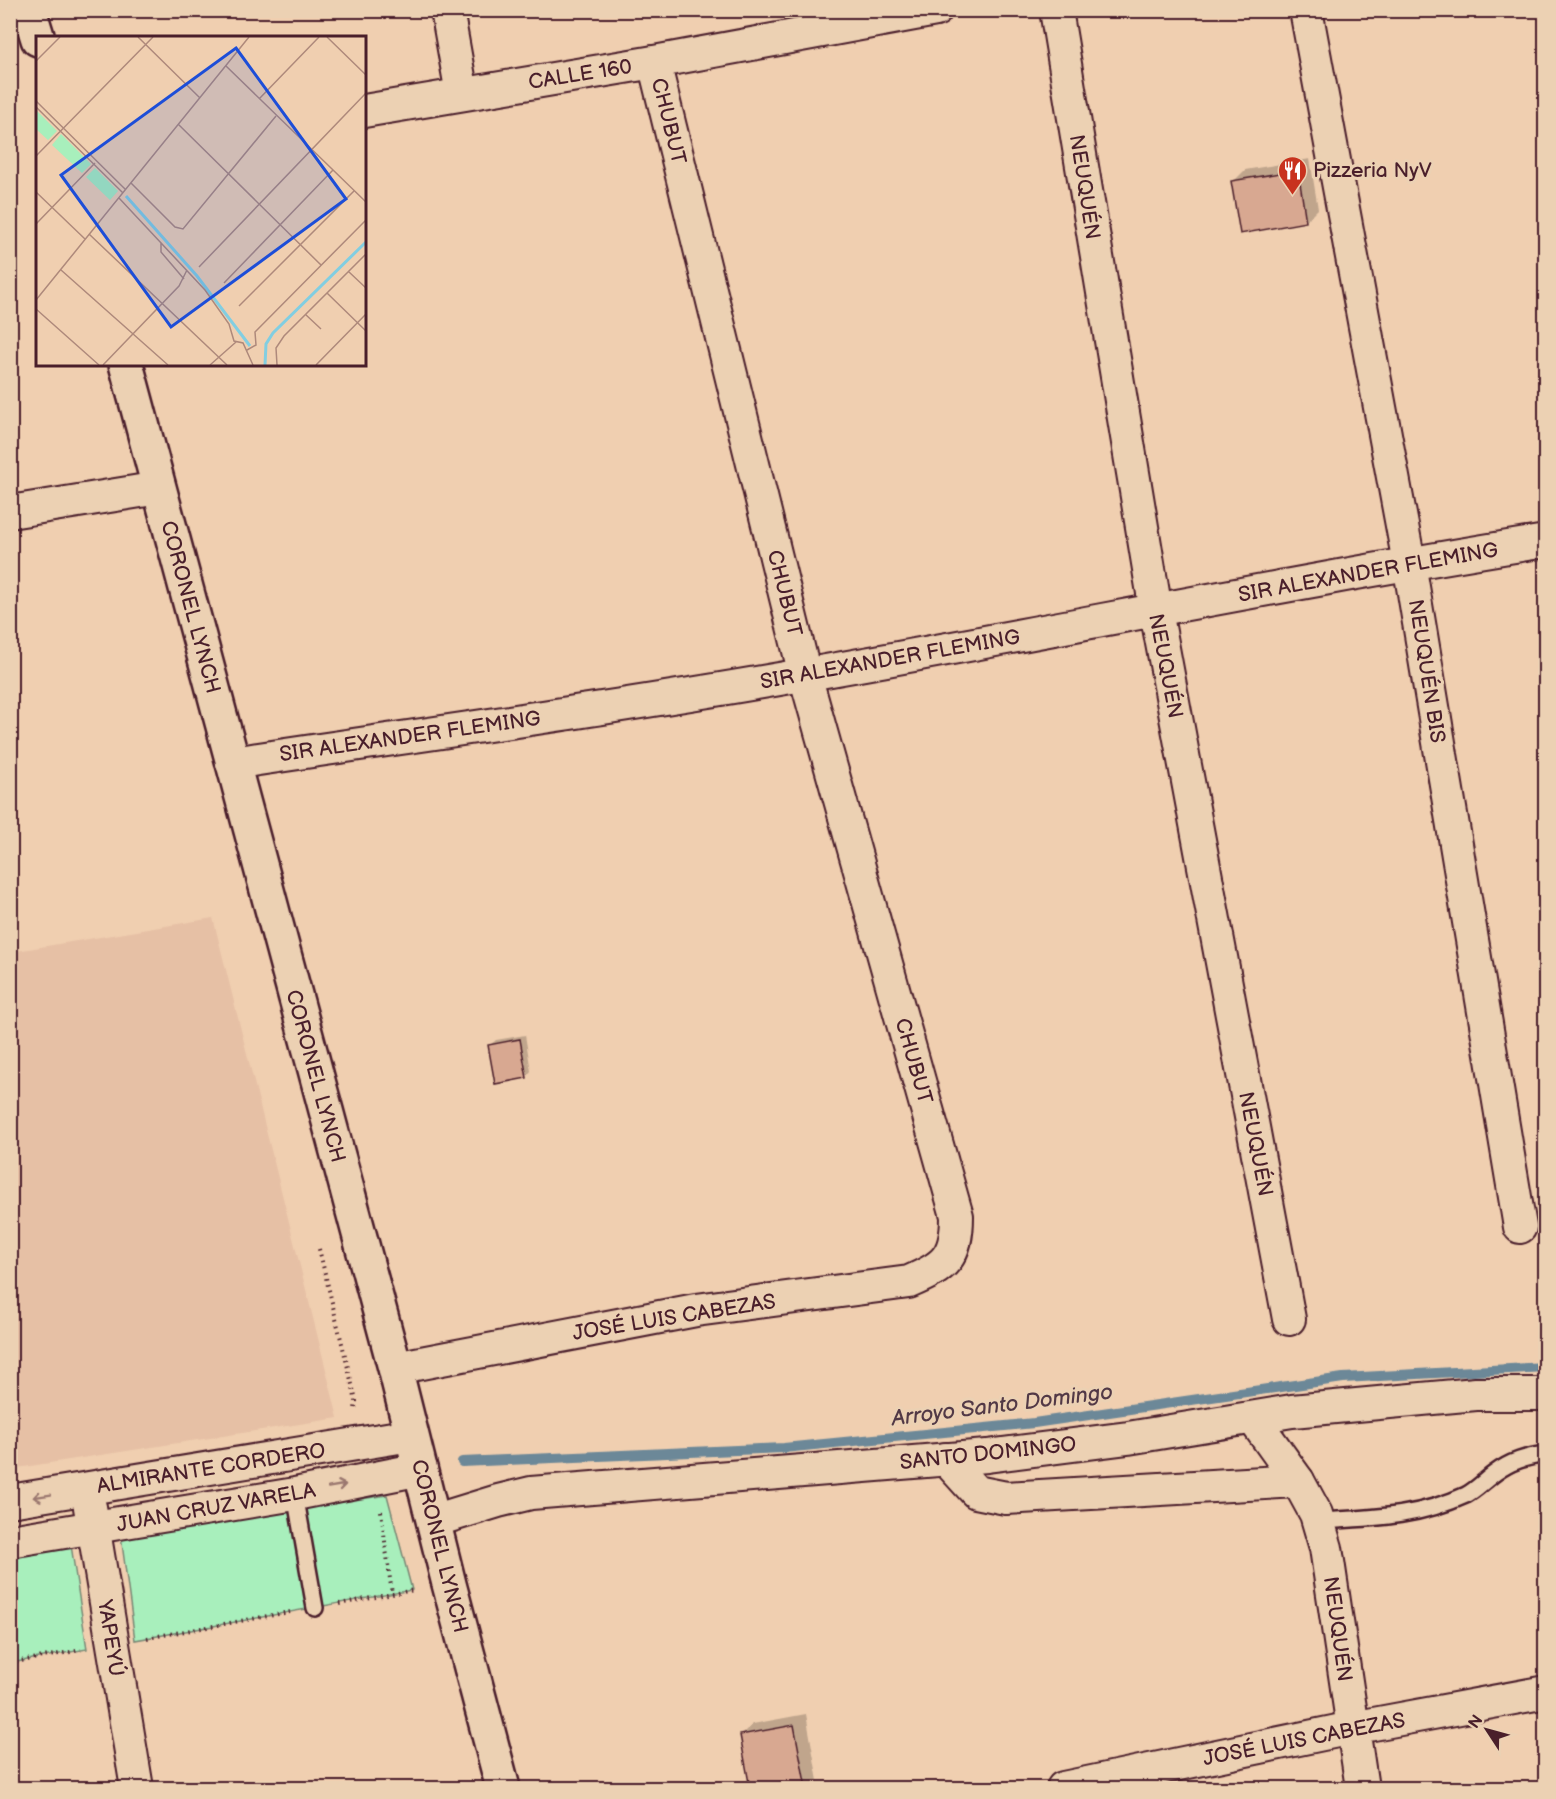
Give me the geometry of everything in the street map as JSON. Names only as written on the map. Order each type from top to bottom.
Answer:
[{"type":"street","points":[[29,10],[37,36]]},
{"type":"street","points":[[447,10],[462,94]]},
{"type":"street","name":"CALLE 160","points":[[366,111],[654,62],[936,10]]},
{"type":"street","name":"NEUQUÉN","points":[[1056,10],[1156,611],[1289,1319]]},
{"type":"street","name":"NEUQUÉN BIS","points":[[1306,10],[1409,562],[1520,1227]]},
{"type":"street","name":"CHUBUT","points":[[654,62],[805,675],[957,1216],[957,1239],[948,1258]]},
{"type":"street","name":"CORONEL LYNCH","points":[[127,366],[395,1368],[503,1788]]},
{"type":"street","points":[[10,512],[159,488]]},
{"type":"street","name":"SIR ALEXANDER FLEMING","points":[[232,763],[438,734],[805,675],[1409,562],[1545,541]]},
{"type":"street","name":"JOSÉ LUIS CABEZAS","points":[[395,1368],[696,1310],[909,1282],[924,1276],[948,1258]]},
{"type":"street","name":"SANTO DOMINGO","points":[[433,1521],[531,1493],[946,1459],[1128,1438],[1292,1412],[1476,1394],[1545,1394]]},
{"type":"street","name":"NEUQUÉN","points":[[1253,1418],[1298,1481],[1318,1521],[1326,1548],[1362,1788]]},
{"type":"street","name":"ALMIRANTE CORDERO","points":[[10,1501],[411,1435]]},
{"type":"street","points":[[946,1459],[976,1492],[1006,1498],[1298,1481]]},
{"type":"street","name":"JUAN CRUZ VARELA","points":[[10,1541],[295,1494],[421,1469]]},
{"type":"street","name":"YAPEYÚ","points":[[87,1488],[137,1788]]},
{"type":"street","name":"JOSÉ LUIS CABEZAS","points":[[1063,1788],[1352,1728],[1545,1692]]},
{"type":"lane","points":[[1318,1521],[1388,1518],[1436,1507],[1469,1494],[1497,1471],[1519,1458],[1545,1454]]},
{"type":"lane","points":[[295,1494],[315,1608]]},
{"type":"path","points":[[10,1663],[449,1584]]},
{"type":"shaded area","points":[[213,918],[338,1418],[11,1469],[11,952]]},
{"type":"green space","points":[[387,1495],[412,1590],[135,1640],[121,1536]]},
{"type":"green space","points":[[71,1545],[87,1649],[11,1663],[11,1554]]},
{"type":"building","points":[[1298,170],[1306,222],[1240,234],[1231,181]]},
{"type":"building","points":[[520,1039],[527,1078],[495,1084],[488,1045]]},
{"type":"building","points":[[794,1725],[806,1788],[783,1788],[782,1782],[750,1788],[740,1735]]},
{"type":"waterway","name":"Arroyo Santo Domingo","points":[[462,1462],[784,1448],[1034,1423],[1343,1378],[1546,1367]]},
{"type":"place","name":"Pizzeria NyV","points":[[1292,196]]}]
